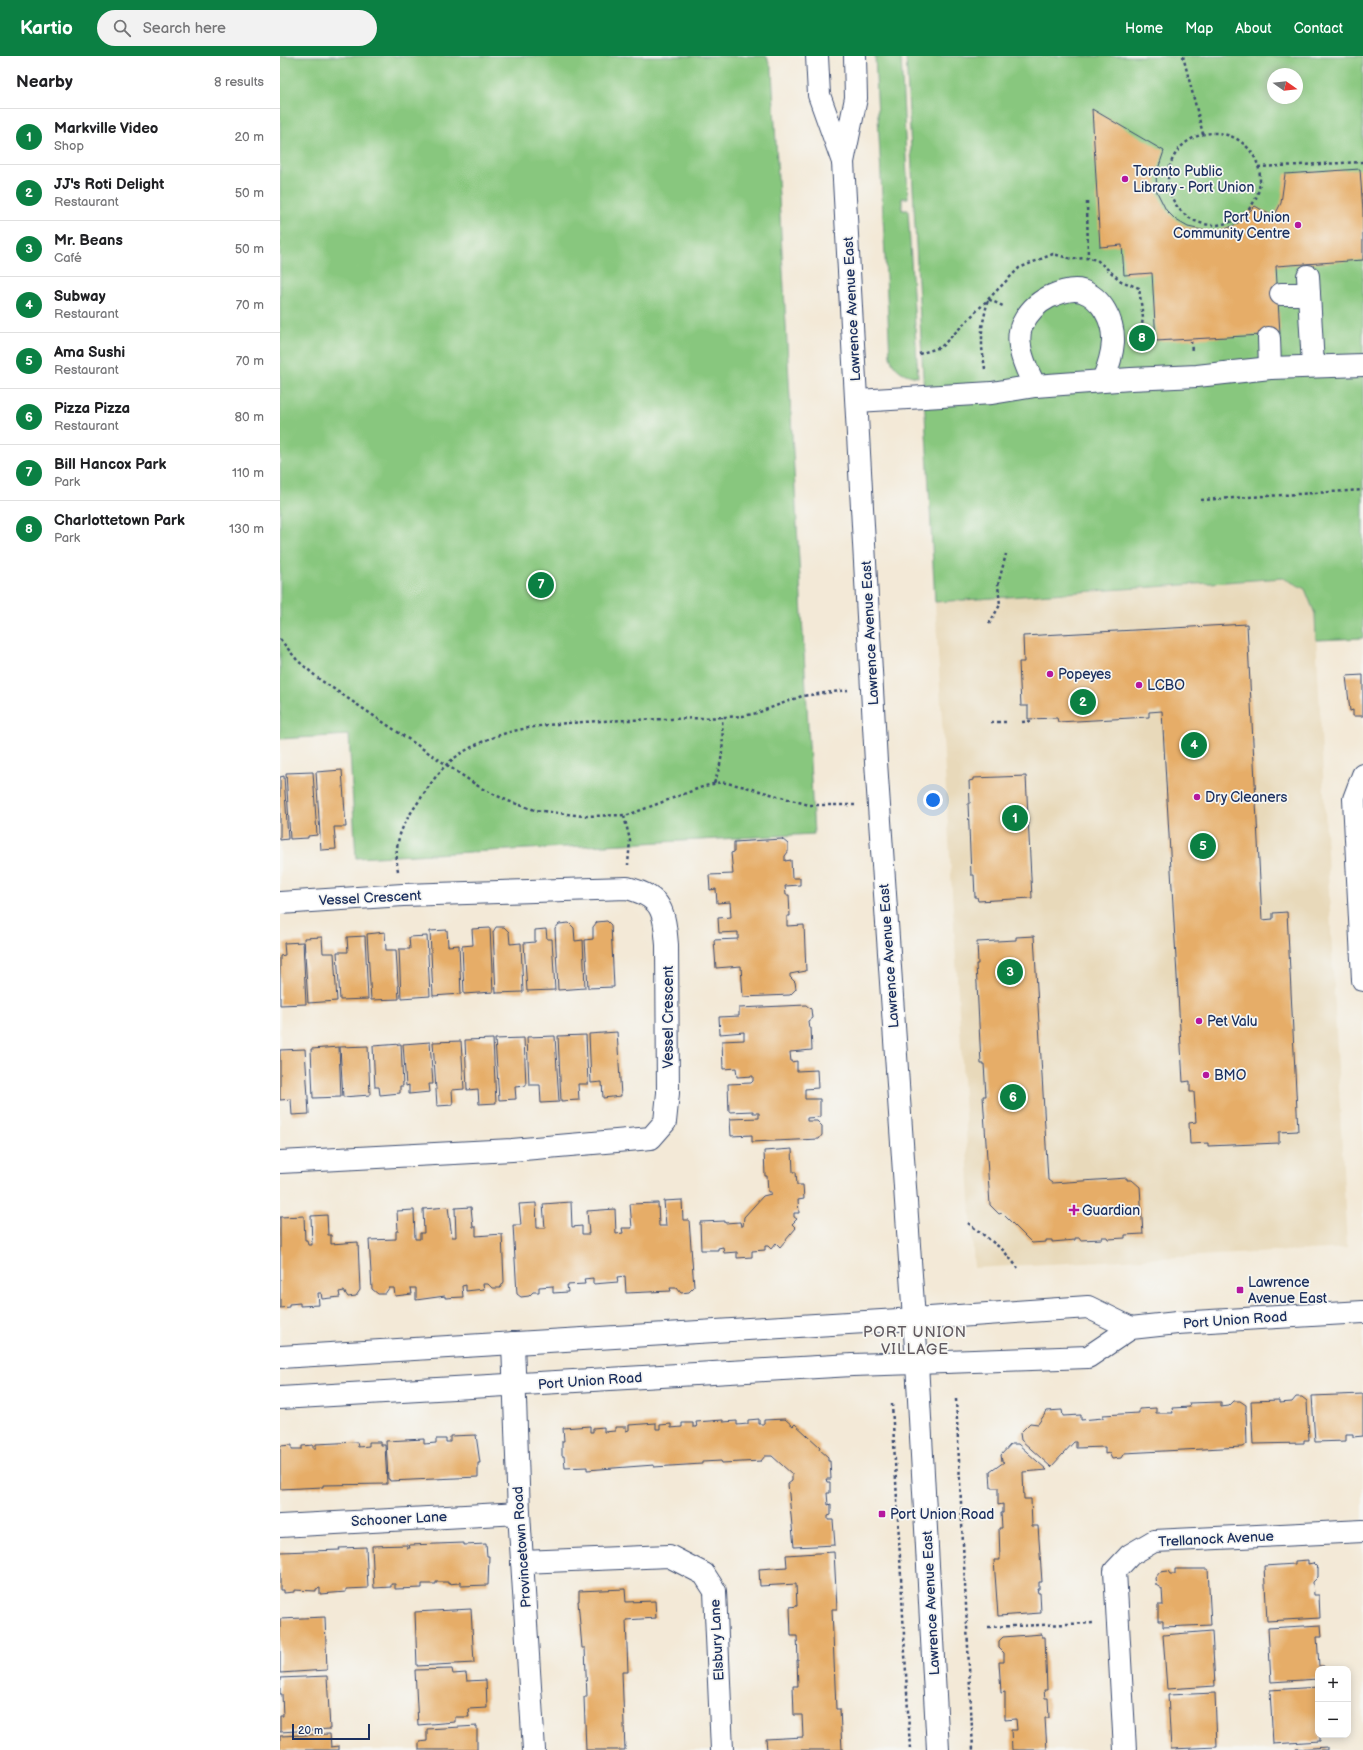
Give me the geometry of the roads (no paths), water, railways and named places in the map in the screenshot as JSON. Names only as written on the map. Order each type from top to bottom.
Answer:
[{"type":"street","name":"Lawrence Avenue East","points":[[817,56],[819,95],[843,162]]},
{"type":"street","name":"Lawrence Avenue East","points":[[855,56],[856,98],[843,162],[879,805],[918,1363],[938,1750]]},
{"type":"street","points":[[1282,294],[1309,285],[1313,366]]},
{"type":"street","points":[[1034,386],[1025,367],[1020,344],[1022,325],[1037,303],[1059,293],[1081,291],[1096,298],[1108,316],[1113,341],[1110,362],[1103,380]]},
{"type":"street","points":[[1269,338],[1270,368]]},
{"type":"street","points":[[857,401],[992,394],[1034,386],[1103,380],[1196,376],[1270,368],[1363,365]]},
{"type":"street","points":[[1363,775],[1354,799],[1363,980]]},
{"type":"street","name":"Vessel Crescent","points":[[280,903],[403,895],[627,888],[650,896],[662,912],[666,938],[668,1093],[665,1122],[651,1138],[512,1150],[280,1162]]},
{"type":"street","points":[[280,1357],[915,1319],[1088,1307],[1131,1328]]},
{"type":"street","name":"Port Union Road","points":[[280,1398],[514,1386],[844,1366],[1088,1357],[1131,1328],[1177,1323],[1363,1312]]},
{"type":"street","name":"Provincetown Road","points":[[513,1343],[519,1513],[534,1750]]},
{"type":"street","name":"Schooner Lane","points":[[280,1526],[519,1513]]},
{"type":"street","name":"Trellanock Avenue","points":[[1125,1750],[1115,1571],[1130,1555],[1154,1541],[1363,1531]]},
{"type":"street","name":"Elsbury Lane","points":[[522,1562],[669,1556],[704,1574],[715,1591],[722,1750]]},
{"type":"place","name":"Toronto Public Library - Port Union","points":[[1125,179]]},
{"type":"place","name":"Port Union Community Centre","points":[[1298,225]]},
{"type":"place","name":"Charlottetown Park","points":[[1142,338]]},
{"type":"place","name":"Bill Hancox Park","points":[[541,585]]},
{"type":"place","name":"Popeyes","points":[[1050,674]]},
{"type":"place","name":"LCBO","points":[[1139,685]]},
{"type":"place","name":"JJ's Roti Delight","points":[[1083,702]]},
{"type":"place","name":"Subway","points":[[1194,745]]},
{"type":"place","name":"Dry Cleaners","points":[[1197,797]]},
{"type":"place","name":"Markville Video","points":[[1015,818]]},
{"type":"place","name":"Ama Sushi","points":[[1203,846]]},
{"type":"place","name":"Mr. Beans","points":[[1010,972]]},
{"type":"place","name":"Pet Valu","points":[[1199,1021]]},
{"type":"place","name":"BMO","points":[[1206,1075]]},
{"type":"place","name":"Pizza Pizza","points":[[1013,1097]]},
{"type":"place","name":"Guardian","points":[[1074,1210]]},
{"type":"place","name":"Lawrence Avenue East","points":[[1240,1290]]},
{"type":"place","name":"Port Union Road","points":[[882,1514]]},
{"type":"district","name":"PORT UNION VILLAGE","points":[[915,1340]]}]
